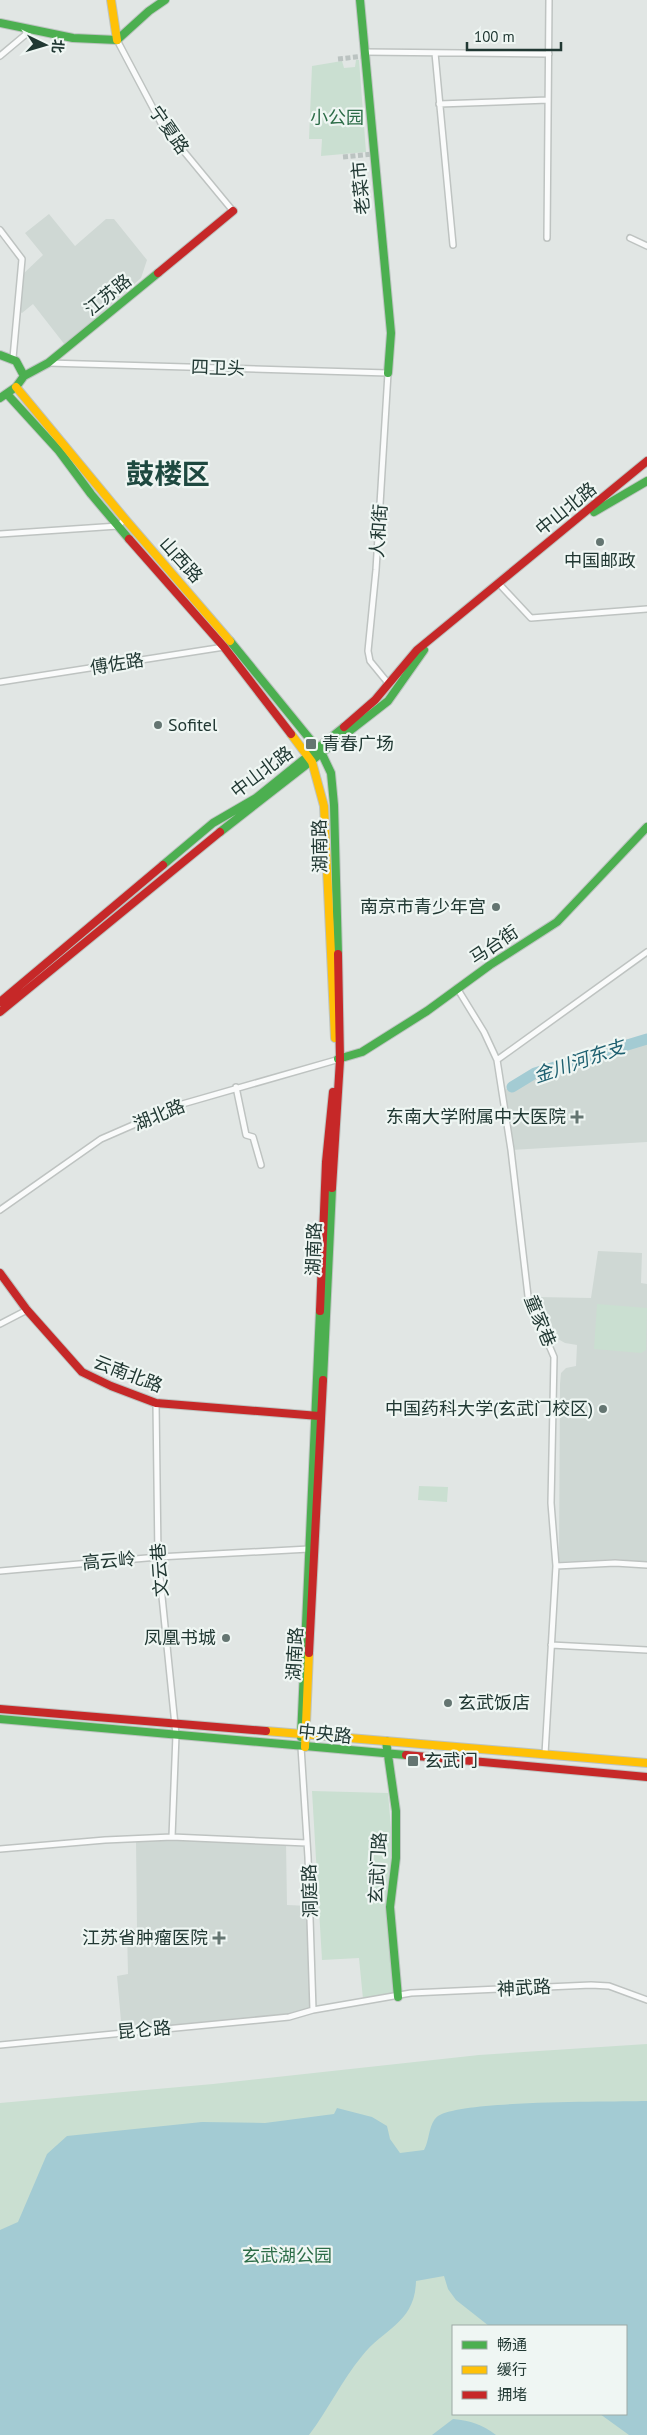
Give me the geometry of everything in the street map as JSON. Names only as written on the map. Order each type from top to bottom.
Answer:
[{"type":"main road","points":[[111,0],[117,40]]},
{"type":"main road","points":[[0,23],[73,38],[117,40],[149,11],[165,0]]},
{"type":"main road","name":"老菜市","points":[[360,0],[391,333],[388,373]]},
{"type":"main road","name":"江苏路","points":[[4,396],[16,387],[24,376],[48,363],[233,211]]},
{"type":"main road","points":[[0,355],[13,358],[20,365],[24,376]]},
{"type":"main road","name":"山西路","points":[[16,387],[125,519],[234,645],[320,751]]},
{"type":"main road","name":"山西路","points":[[4,396],[59,451],[118,526],[224,647],[310,759]]},
{"type":"main road","name":"中山北路","points":[[320,751],[381,695],[400,665],[416,650],[647,461]]},
{"type":"main road","name":"中山北路","points":[[0,1012],[310,759],[388,701],[420,653],[598,509],[647,481]]},
{"type":"main road","name":"湖南路","points":[[303,1734],[319,1416],[326,1162],[338,1059],[334,805],[330,774],[320,751]]},
{"type":"main road","name":"中山北路","points":[[0,1002],[213,823],[256,798],[310,759]]},
{"type":"main road","name":"湖南路","points":[[310,759],[324,806],[338,1059]]},
{"type":"main road","name":"马台街","points":[[338,1059],[362,1052],[557,922],[647,827]]},
{"type":"main road","name":"云南北路","points":[[0,1272],[26,1310],[82,1372],[156,1403],[319,1416]]},
{"type":"main road","name":"湖南路","points":[[303,1747],[309,1549],[319,1416]]},
{"type":"main road","name":"中央路","points":[[0,1709],[647,1763]]},
{"type":"main road","name":"中央路","points":[[0,1719],[647,1777]]},
{"type":"main road","name":"玄武门路","points":[[386,1741],[396,1811],[390,1907],[391,1937],[398,1997]]},
{"type":"street","points":[[547,238],[549,0]]},
{"type":"street","points":[[0,56],[31,30]]},
{"type":"street","name":"宁夏路","points":[[117,40],[162,125],[233,211]]},
{"type":"street","points":[[364,52],[548,54]]},
{"type":"street","points":[[435,53],[453,244]]},
{"type":"street","points":[[439,104],[548,100]]},
{"type":"street","points":[[0,230],[22,259],[13,358]]},
{"type":"street","points":[[630,238],[647,246]]},
{"type":"street","name":"四卫头","points":[[48,363],[388,373]]},
{"type":"street","name":"人和街","points":[[388,373],[378,552],[368,651],[370,661],[388,682]]},
{"type":"street","points":[[0,534],[118,526],[125,519]]},
{"type":"street","points":[[502,587],[531,618],[647,609]]},
{"type":"street","name":"傅佐路","points":[[0,682],[234,645]]},
{"type":"street","points":[[497,1060],[647,952]]},
{"type":"street","name":"童家巷","points":[[457,988],[484,1032],[497,1060],[511,1150],[528,1296],[554,1357],[551,1503],[556,1566],[545,1754]]},
{"type":"street","name":"湖北路","points":[[0,1210],[101,1139],[179,1105],[338,1059]]},
{"type":"street","points":[[236,1087],[246,1135],[253,1138],[261,1165]]},
{"type":"street","points":[[0,1324],[26,1310]]},
{"type":"street","name":"文云巷","points":[[156,1403],[158,1557],[176,1723],[172,1837]]},
{"type":"street","name":"高云岭","points":[[0,1571],[158,1557],[309,1549]]},
{"type":"street","points":[[556,1566],[615,1563],[647,1565]]},
{"type":"street","points":[[551,1645],[647,1650]]},
{"type":"street","name":"洞庭路","points":[[303,1747],[313,2010]]},
{"type":"street","points":[[0,1849],[105,1840],[172,1837],[307,1843]]},
{"type":"street","name":"神武路","points":[[313,2010],[411,1994],[591,1985],[609,1986],[647,2000]]},
{"type":"street","name":"昆仑路","points":[[0,2045],[289,2017],[313,2010]]},
{"type":"shaded area","points":[[49,214],[75,246],[106,219],[114,219],[147,260],[141,278],[65,345],[33,304],[22,313],[20,312],[23,274],[43,255],[25,233]]},
{"type":"shaded area","name":"东南大学附属中大医院","points":[[647,1038],[647,1142],[511,1150],[503,1091],[535,1073]]},
{"type":"shaded area","name":"中国药科大学(玄武门校区)","points":[[598,1251],[642,1253],[641,1283],[647,1284],[647,1562],[616,1559],[559,1562],[560,1384],[561,1373],[566,1368],[576,1366],[577,1345],[565,1343],[551,1335],[543,1321],[537,1297],[591,1298]]},
{"type":"shaded area","name":"江苏省肿瘤医院","points":[[172,1837],[286,1842],[287,1905],[310,1906],[313,2010],[289,2017],[122,2032],[117,1976],[128,1974],[127,1929],[137,1929],[136,1840]]},
{"type":"green space","name":"小公园","points":[[356,60],[359,60],[366,152],[321,156],[322,139],[309,139],[312,66],[342,61],[344,68],[355,67]]},
{"type":"green space","points":[[597,1304],[647,1308],[646,1350],[641,1353],[594,1349]]},
{"type":"green space","points":[[419,1486],[448,1487],[447,1502],[418,1500]]},
{"type":"green space","points":[[312,1791],[388,1793],[393,1852],[387,1908],[393,1995],[363,1999],[359,1958],[322,1960]]},
{"type":"green space","name":"玄武湖公园","points":[[647,2044],[647,2435],[0,2435],[0,2103],[213,2084],[479,2055]]},
{"type":"water","name":"玄武湖公园","points":[[647,2101],[647,2435],[629,2435],[601,2415],[627,2415],[627,2325],[488,2325],[456,2300],[448,2289],[444,2276],[416,2281],[414,2295],[404,2316],[362,2356],[309,2435],[0,2435],[0,2230],[18,2222],[47,2154],[67,2136],[202,2122],[265,2123],[334,2114],[337,2108],[372,2117],[387,2126],[390,2139],[400,2153],[424,2150],[432,2123],[438,2116],[452,2111],[505,2104]]},
{"type":"water","points":[[453,2419],[476,2424],[496,2435],[432,2435]]},
{"type":"waterway","name":"金川河东支","points":[[512,1087],[535,1073],[647,1039]]},
{"type":"tunnel","points":[[338,59],[365,56]]},
{"type":"tunnel","points":[[343,157],[373,154]]},
{"type":"traffic: fast","points":[[117,40],[149,11],[165,0]]},
{"type":"traffic: fast","points":[[360,0],[391,333],[388,373]]},
{"type":"traffic: fast","points":[[0,23],[73,38],[117,40]]},
{"type":"traffic: fast","points":[[0,398],[16,387],[24,376],[48,363],[158,273]]},
{"type":"traffic: fast","points":[[0,355],[16,361],[24,376]]},
{"type":"traffic: fast","points":[[7,394],[59,451],[91,494],[129,539]]},
{"type":"traffic: fast","points":[[594,512],[647,481]]},
{"type":"traffic: fast","points":[[230,641],[322,754],[331,773],[334,805],[338,954]]},
{"type":"traffic: fast","points":[[220,832],[388,701],[424,650]]},
{"type":"traffic: fast","points":[[163,865],[213,823],[256,798],[344,727]]},
{"type":"traffic: fast","points":[[338,1059],[362,1052],[427,1011],[490,965],[557,922],[647,827]]},
{"type":"traffic: fast","points":[[323,1380],[332,1188]]},
{"type":"traffic: fast","points":[[301,1737],[320,1311]]},
{"type":"traffic: fast","points":[[0,1719],[406,1755]]},
{"type":"traffic: fast","points":[[386,1741],[396,1811],[396,1858],[390,1907],[398,1997]]},
{"type":"traffic: slow","points":[[111,0],[117,40]]},
{"type":"traffic: slow","points":[[16,387],[125,519],[230,641]]},
{"type":"traffic: slow","points":[[291,734],[312,762],[324,806],[335,1038]]},
{"type":"traffic: slow","points":[[305,1747],[309,1653]]},
{"type":"traffic: slow","points":[[266,1731],[647,1763]]},
{"type":"traffic: jam","points":[[158,273],[233,211]]},
{"type":"traffic: jam","points":[[344,727],[375,700],[417,650],[647,461]]},
{"type":"traffic: jam","points":[[129,539],[224,647],[291,734]]},
{"type":"traffic: jam","points":[[0,1012],[220,832]]},
{"type":"traffic: jam","points":[[0,1002],[163,865]]},
{"type":"traffic: jam","points":[[332,1188],[340,1060],[338,954]]},
{"type":"traffic: jam","points":[[320,1311],[326,1162],[333,1092]]},
{"type":"traffic: jam","points":[[0,1273],[27,1310],[82,1372],[111,1386],[156,1403],[319,1416]]},
{"type":"traffic: jam","points":[[309,1653],[323,1380]]},
{"type":"traffic: jam","points":[[0,1709],[266,1731]]},
{"type":"traffic: jam","points":[[406,1755],[647,1777]]},
{"type":"place","name":"中国邮政","points":[[600,542]]},
{"type":"place","name":"Sofitel","points":[[158,725]]},
{"type":"place","name":"青春广场","points":[[311,744]]},
{"type":"place","name":"南京市青少年宫","points":[[496,907]]},
{"type":"place","name":"东南大学附属中大医院","points":[[577,1117]]},
{"type":"place","name":"中国药科大学(玄武门校区)","points":[[603,1409]]},
{"type":"place","name":"凤凰书城","points":[[226,1638]]},
{"type":"place","name":"玄武饭店","points":[[448,1703]]},
{"type":"place","name":"玄武门","points":[[413,1761]]},
{"type":"place","name":"江苏省肿瘤医院","points":[[219,1938]]},
{"type":"district","name":"鼓楼区","points":[[168,474]]}]
